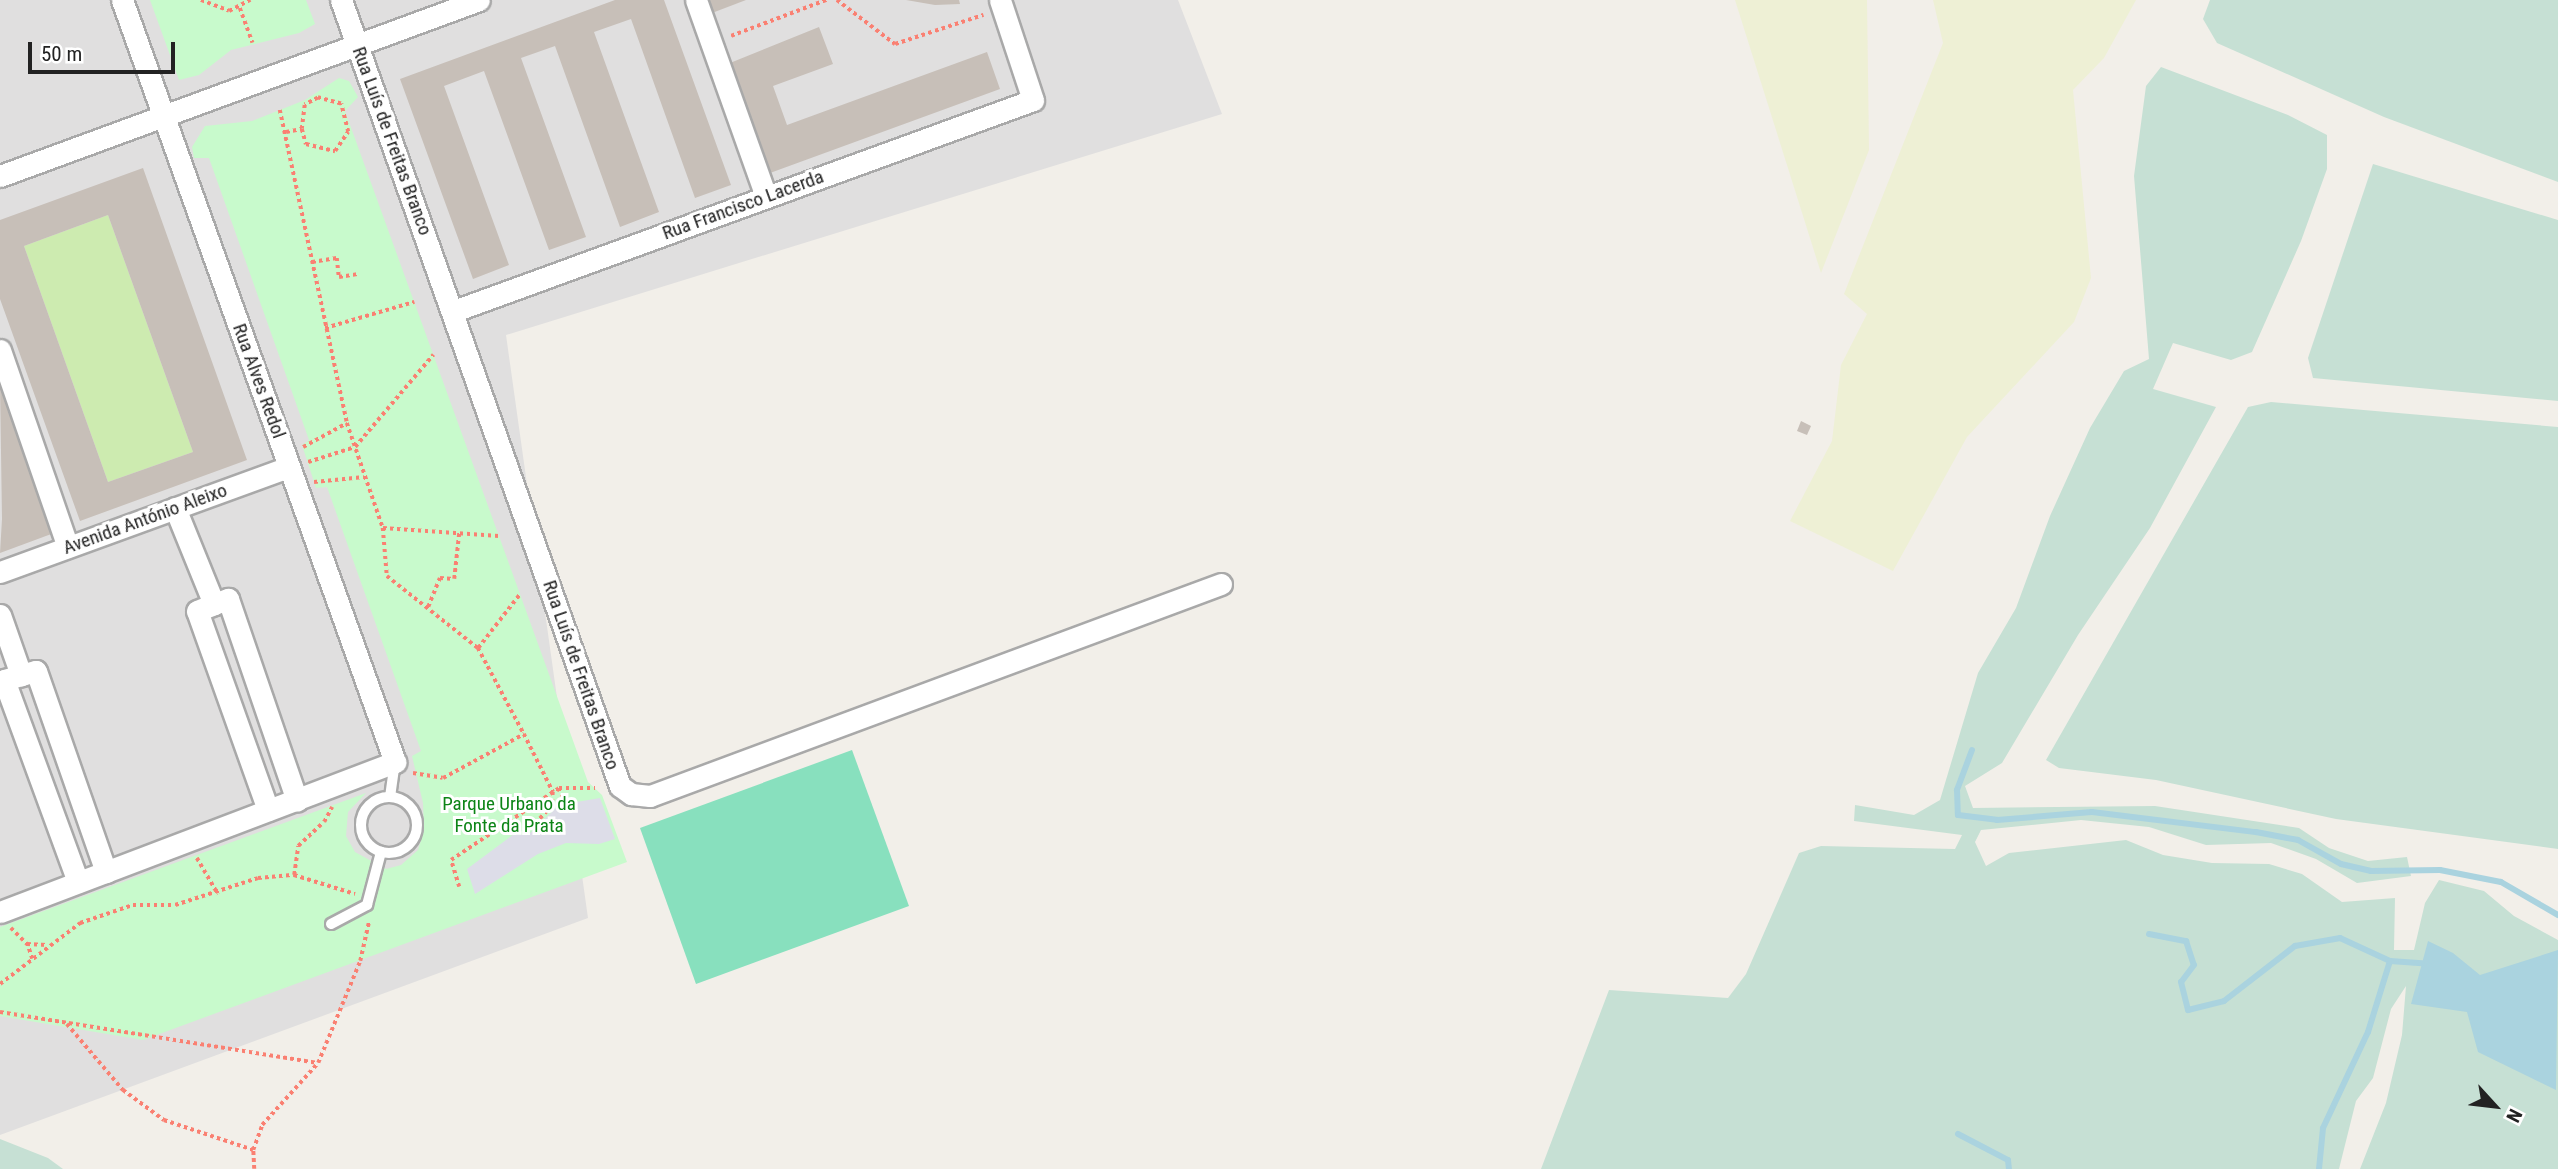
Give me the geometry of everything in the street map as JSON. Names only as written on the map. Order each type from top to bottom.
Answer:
[{"type":"street","name":"Rua Alves Redol","points":[[122,0],[163,116],[298,464],[395,762]]},
{"type":"street","name":"Rua Luís de Freitas Branco","points":[[341,0],[454,312],[620,786],[631,794],[650,796],[1221,584]]},
{"type":"street","points":[[0,176],[480,0]]},
{"type":"street","points":[[696,0],[766,197]]},
{"type":"street","name":"Rua Francisco Lacerda","points":[[454,312],[1033,100],[1001,4]]},
{"type":"street","points":[[0,350],[68,547]]},
{"type":"street","name":"Avenida António Aleixo","points":[[0,572],[298,464]]},
{"type":"street","points":[[176,508],[214,604]]},
{"type":"street","points":[[268,810],[197,611],[228,599],[297,800]]},
{"type":"street","points":[[0,615],[21,675]]},
{"type":"street","points":[[78,882],[4,680],[36,671],[106,872]]},
{"type":"street","points":[[4,918],[78,882],[395,762]]},
{"type":"lane","points":[[390,797],[395,762]]},
{"type":"lane","points":[[390,797],[413,810],[417,828],[402,850],[382,852],[363,836],[361,818],[372,802],[390,797]]},
{"type":"lane","points":[[331,924],[359,912],[371,897],[382,852]]},
{"type":"path","points":[[201,0],[217,10],[240,8],[250,0]]},
{"type":"path","points":[[712,43],[826,0]]},
{"type":"path","points":[[836,0],[895,44],[1001,4]]},
{"type":"path","points":[[240,8],[253,43]]},
{"type":"path","points":[[318,98],[341,104],[348,132],[335,151],[306,144],[302,129],[305,105],[318,98]]},
{"type":"path","points":[[280,110],[347,423],[383,528],[387,576],[478,648],[524,734],[553,792],[552,806],[525,835]]},
{"type":"path","points":[[286,132],[302,129]]},
{"type":"path","points":[[312,262],[337,258],[339,277],[359,274]]},
{"type":"path","points":[[325,328],[414,302]]},
{"type":"path","points":[[298,464],[355,447],[433,355]]},
{"type":"path","points":[[303,447],[347,423]]},
{"type":"path","points":[[314,482],[364,477]]},
{"type":"path","points":[[383,528],[499,536]]},
{"type":"path","points":[[428,607],[440,579],[454,579],[459,533]]},
{"type":"path","points":[[478,648],[520,594]]},
{"type":"path","points":[[413,774],[443,778],[524,734]]},
{"type":"path","points":[[559,788],[566,803]]},
{"type":"path","points":[[459,887],[451,860],[559,788],[595,788]]},
{"type":"path","points":[[294,875],[298,846],[324,822],[332,806]]},
{"type":"path","points":[[196,855],[218,894]]},
{"type":"path","points":[[0,984],[80,923],[133,905],[175,905],[218,894],[258,878],[294,875],[339,891],[371,897],[360,961],[318,1063],[262,1125],[253,1150],[254,1169]]},
{"type":"path","points":[[4,918],[27,944],[32,959]]},
{"type":"path","points":[[27,944],[47,946]]},
{"type":"path","points":[[0,1012],[318,1063]]},
{"type":"path","points":[[65,1023],[97,1054],[123,1090],[164,1120],[253,1150]]},
{"type":"shaded area","points":[[0,0],[1178,0],[1222,114],[506,335],[588,918],[0,1135]]},
{"type":"shaded area","points":[[600,798],[615,839],[599,844],[566,843],[538,854],[475,894],[467,869],[514,834],[528,835],[559,805]]},
{"type":"green space","points":[[150,0],[306,0],[315,24],[299,33],[231,50],[199,75],[179,80]]},
{"type":"green space","points":[[1735,0],[1867,0],[1869,150],[1821,273]]},
{"type":"green space","points":[[1933,0],[2136,0],[2104,58],[2073,90],[2091,278],[2074,322],[1967,437],[1893,571],[1790,521],[1832,441],[1841,365],[1867,314],[1844,294],[1943,43]]},
{"type":"green space","points":[[2210,0],[2558,0],[2558,182],[2384,117],[2217,43],[2203,19]]},
{"type":"green space","points":[[2161,67],[2288,115],[2327,135],[2327,169],[2301,241],[2252,352],[2231,360],[2173,343],[2153,389],[2216,407],[2150,528],[2078,635],[2002,763],[1965,786],[1973,808],[2155,806],[2299,828],[2329,848],[2368,861],[2407,857],[2411,876],[2357,883],[2316,859],[2271,843],[2206,845],[2149,827],[2081,820],[1981,830],[1975,842],[1986,866],[2009,853],[2126,840],[2163,855],[2212,863],[2269,864],[2302,874],[2342,902],[2395,898],[2394,950],[2414,950],[2425,903],[2439,880],[2484,891],[2514,916],[2558,940],[2558,1169],[2360,1169],[2386,1103],[2402,1035],[2406,986],[2391,1009],[2373,1078],[2356,1101],[2339,1169],[1541,1169],[1609,990],[1728,998],[1746,974],[1799,853],[1821,846],[1955,849],[1962,835],[1854,821],[1855,805],[1914,815],[1940,800],[1978,673],[2016,608],[2050,516],[2090,428],[2124,371],[2149,359],[2134,176],[2146,86]]},
{"type":"green space","name":"Parque Urbano da Fonte da Prata","points":[[339,78],[349,81],[358,97],[345,111],[588,782],[602,795],[627,862],[143,1040],[0,1016],[0,927],[366,793],[348,812],[346,836],[355,852],[386,869],[401,865],[418,850],[424,830],[423,803],[412,756],[421,751],[327,487],[316,488],[302,445],[309,440],[209,158],[194,158],[192,147],[205,126],[252,121],[305,100]]},
{"type":"green space","points":[[2373,164],[2558,220],[2558,401],[2313,378],[2308,358]]},
{"type":"green space","points":[[108,215],[193,452],[108,482],[24,246]]},
{"type":"green space","points":[[2271,402],[2558,427],[2558,849],[2336,819],[2156,780],[2059,768],[2046,760],[2248,407]]},
{"type":"green space","points":[[852,750],[909,906],[696,984],[640,828]]},
{"type":"green space","points":[[0,1139],[48,1158],[63,1169],[0,1169]]},
{"type":"water","points":[[2428,941],[2453,953],[2480,975],[2558,950],[2556,1090],[2478,1052],[2467,1012],[2411,1004]]},
{"type":"building","points":[[615,0],[664,0],[731,185],[695,198],[631,19],[594,32],[659,212],[620,227],[555,46],[521,58],[586,237],[549,250],[484,71],[444,86],[509,265],[473,279],[400,79]]},
{"type":"building","points":[[708,0],[746,0],[712,13]]},
{"type":"building","points":[[906,0],[959,0],[960,4],[935,5]]},
{"type":"building","points":[[819,27],[833,64],[773,86],[787,125],[987,52],[1000,89],[770,173],[730,63]]},
{"type":"building","points":[[143,168],[247,460],[80,521],[0,299],[0,220]],"holes":[[[108,215],[193,452],[108,482],[24,246]]]},
{"type":"building","points":[[0,384],[54,533],[0,553],[2,519]]},
{"type":"building","points":[[1801,421],[1811,426],[1807,435],[1797,431]]},
{"type":"waterway","points":[[1972,750],[1957,790],[1958,815],[1997,820],[2092,812],[2256,832],[2298,840],[2341,864],[2371,871],[2440,870],[2501,882],[2558,915]]},
{"type":"waterway","points":[[2149,934],[2186,941],[2194,965],[2181,982],[2188,1010],[2224,1001],[2295,946],[2340,938],[2390,961]]},
{"type":"waterway","points":[[2319,1169],[2323,1128],[2368,1032],[2390,961],[2422,963]]},
{"type":"waterway","points":[[1958,1134],[2008,1160],[2009,1169]]}]
